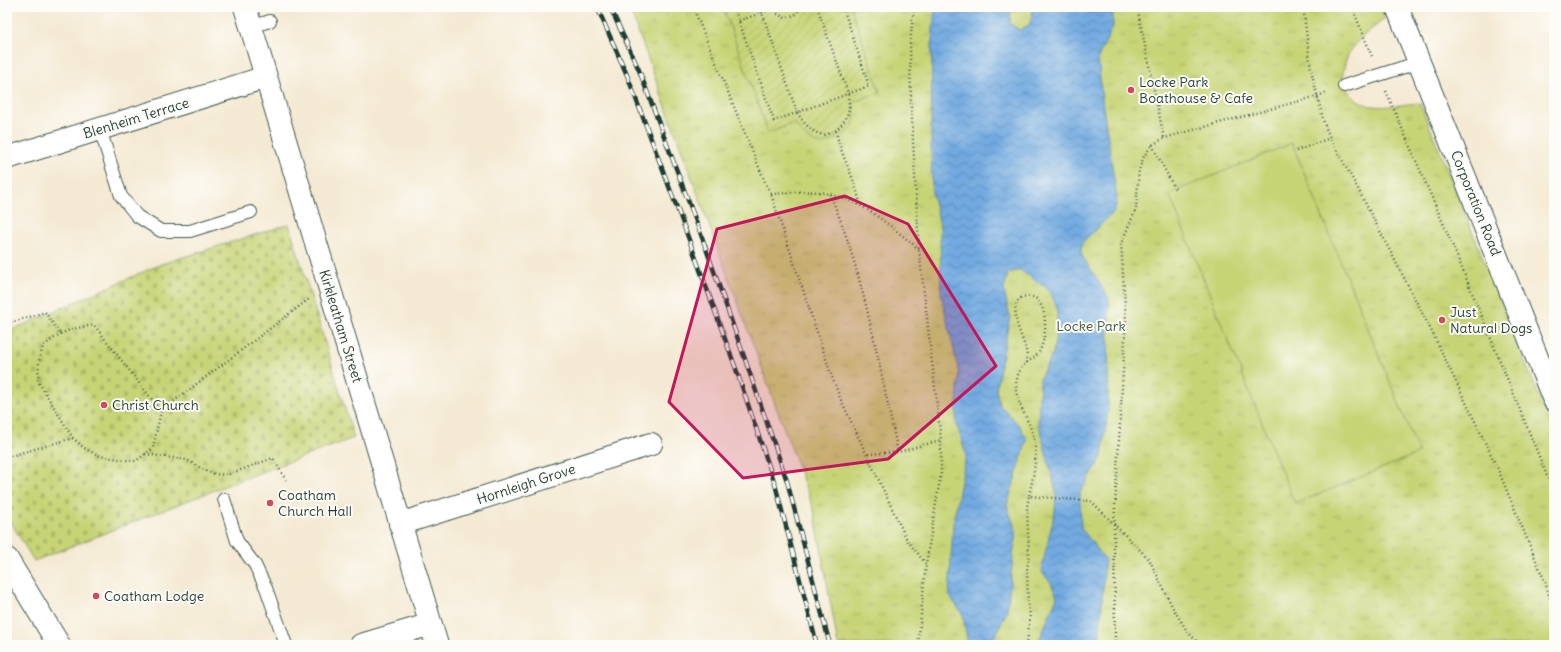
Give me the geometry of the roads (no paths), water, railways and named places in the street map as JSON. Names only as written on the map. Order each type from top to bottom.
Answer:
[{"type":"street","name":"Corporation Road","points":[[1397,7],[1554,400]]},
{"type":"street","name":"Kirkleatham Street","points":[[255,18],[266,78],[437,645]]},
{"type":"street","name":"Blenheim Terrace","points":[[7,158],[266,78]]},
{"type":"street","name":"Hornleigh Grove","points":[[400,524],[651,444]]},
{"type":"street","points":[[7,559],[59,645]]},
{"type":"street","points":[[361,645],[430,624]]},
{"type":"lane","points":[[1344,86],[1420,62]]},
{"type":"lane","points":[[100,129],[121,196],[137,216],[161,231],[190,231],[251,212]]},
{"type":"lane","points":[[224,499],[237,541],[256,566],[266,588],[286,645]]},
{"type":"water","points":[[935,7],[1011,7],[1010,24],[1020,30],[1030,24],[1033,7],[1113,7],[1113,27],[1098,57],[1102,99],[1117,198],[1115,211],[1082,243],[1081,254],[1109,298],[1108,410],[1102,457],[1080,493],[1081,528],[1105,559],[1099,645],[1037,645],[1057,597],[1051,583],[1041,571],[1055,511],[1056,492],[1038,422],[1040,378],[1053,353],[1057,328],[1057,309],[1050,290],[1020,270],[1008,273],[1004,290],[1010,317],[996,389],[999,404],[1020,426],[1027,440],[1007,505],[1016,531],[1007,611],[991,645],[967,645],[963,615],[949,595],[953,523],[966,455],[956,422],[959,372],[941,295],[940,225],[932,193],[932,40]]},
{"type":"railway","points":[[597,7],[627,75],[736,369],[775,484],[817,645]]},
{"type":"railway","points":[[610,7],[639,70],[703,240],[747,365],[787,481],[830,645]]},
{"type":"place","name":"Locke Park Boathouse & Cafe","points":[[1131,90]]},
{"type":"place","name":"Just Natural Dogs","points":[[1442,320]]},
{"type":"place","name":"Christ Church","points":[[104,405]]},
{"type":"place","name":"Coatham Church Hall","points":[[270,503]]},
{"type":"place","name":"Coatham Lodge","points":[[96,596]]},
{"type":"park label","name":"Locke Park","points":[[1091,326]]}]
